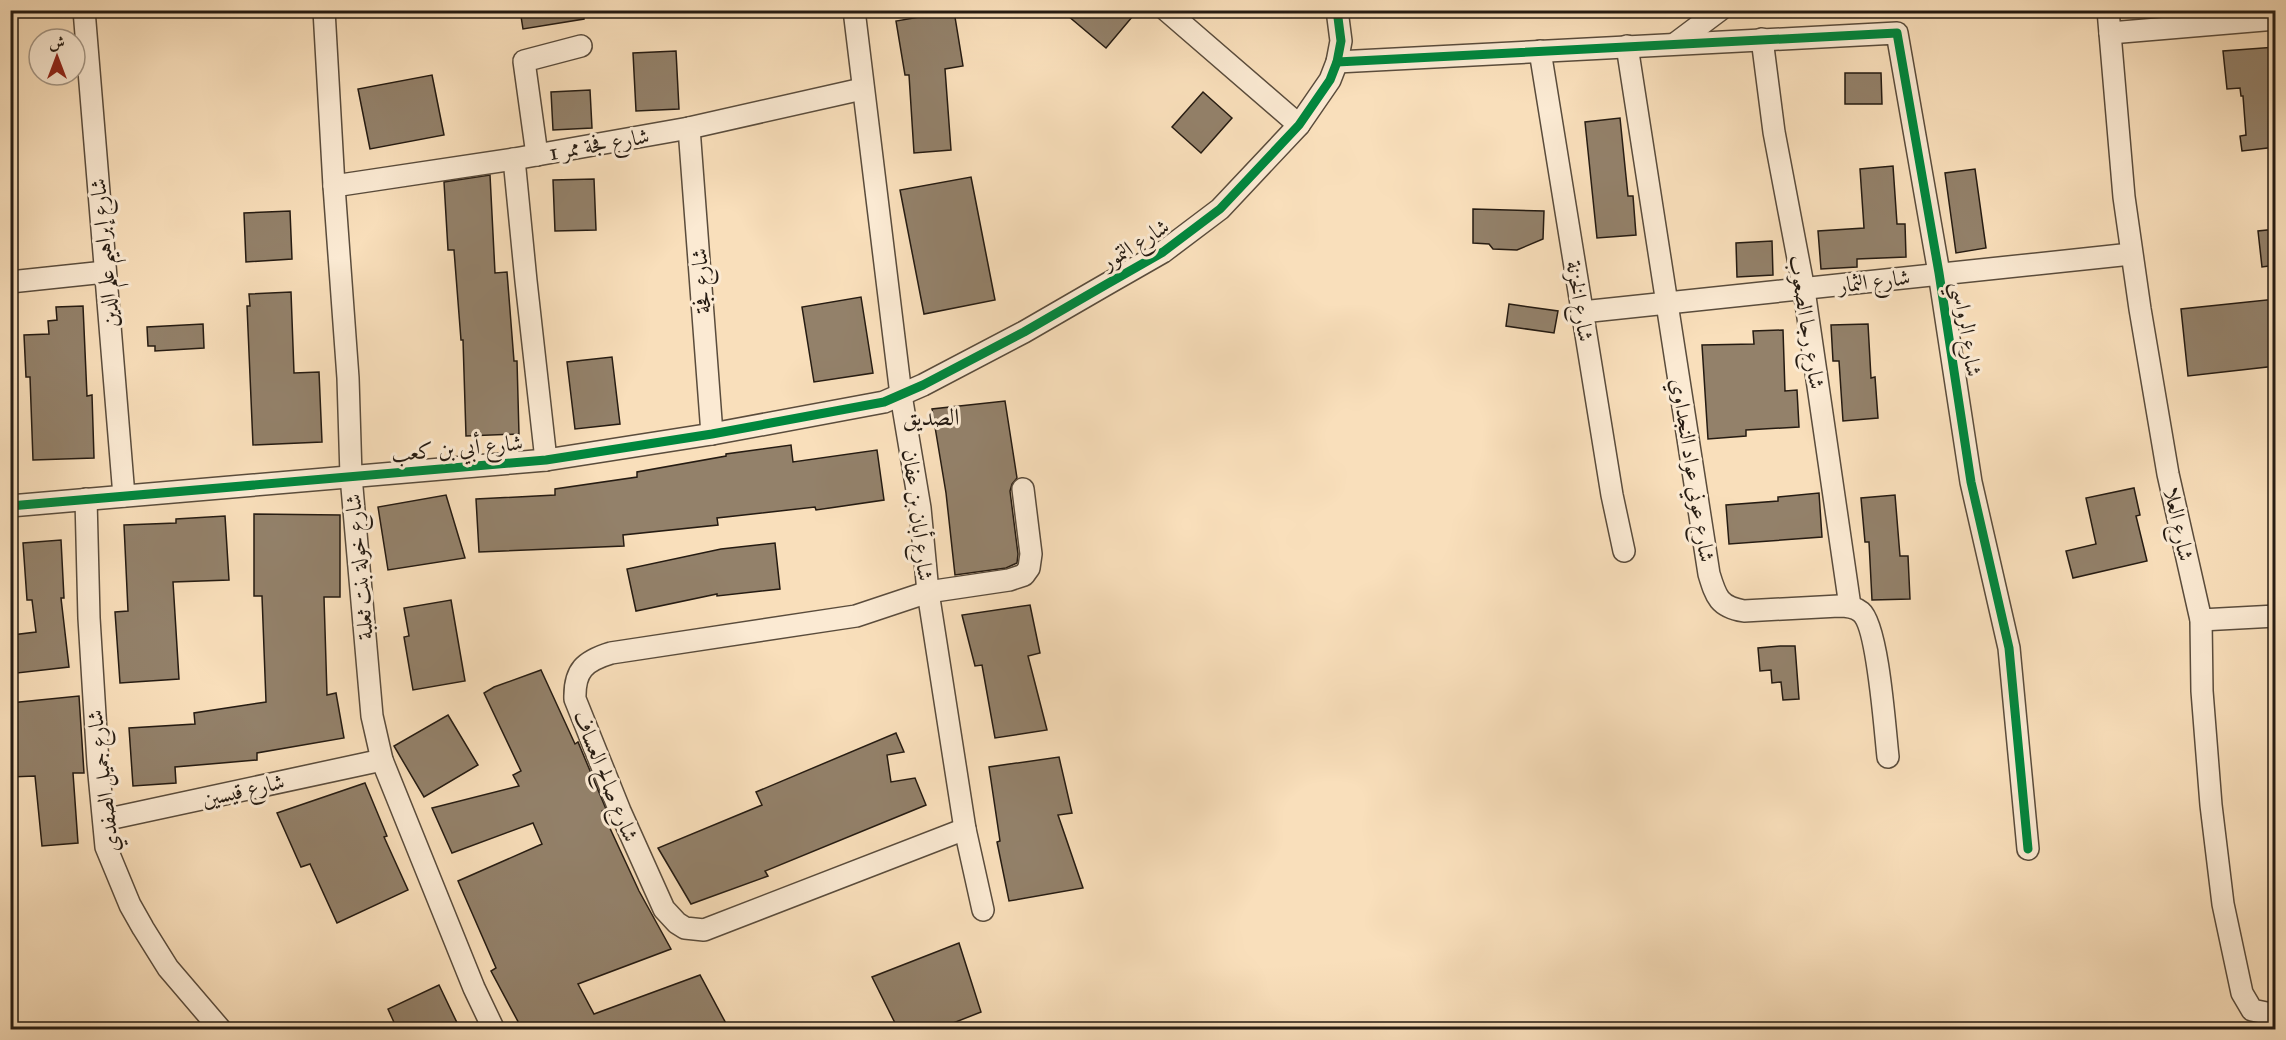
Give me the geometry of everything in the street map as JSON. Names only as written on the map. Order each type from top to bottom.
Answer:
[{"type":"street","name":"شارع إبراهيم علم الدين","points":[[84,10],[124,496]]},
{"type":"street","name":"شارع خولة بنت ثعلبة","points":[[324,10],[348,378],[351,476],[372,716],[382,760],[474,988],[494,1029]]},
{"type":"street","name":"شارع أبان بن عفان","points":[[854,10],[901,395],[920,508],[928,592],[965,830],[983,910]]},
{"type":"street","points":[[1166,10],[1299,125]]},
{"type":"street","points":[[1337,10],[1341,41],[1337,62]]},
{"type":"street","points":[[1676,44],[1720,10]]},
{"type":"street","name":"شارع العلا","points":[[2108,10],[2131,254],[2168,474],[2180,536],[2201,620],[2202,691],[2211,805],[2223,904],[2242,993],[2252,1010],[2276,1015]]},
{"type":"street","points":[[2110,33],[2276,19]]},
{"type":"street","name":"شارع الرواسي","points":[[1337,62],[1897,33],[1939,273],[1971,482],[2009,648],[2028,849]]},
{"type":"street","name":"شارع رجا الصعوب","points":[[1762,39],[1774,132],[1804,290],[1850,606]]},
{"type":"street","points":[[537,155],[524,61],[581,46]]},
{"type":"street","name":"شارع عوني عواد النجداوي","points":[[1627,46],[1666,302],[1698,491],[1709,574],[1714,589],[1720,602],[1731,609],[1744,611],[1850,606]]},
{"type":"street","name":"شارع الخزنة","points":[[1540,51],[1612,495],[1624,551]]},
{"type":"street","name":"شارع التمور","points":[[901,395],[1024,332],[1163,252],[1220,209],[1299,125],[1330,80],[1337,62]]},
{"type":"street","name":"شارع فجة ممر 1","points":[[334,186],[514,159],[689,128],[862,89]]},
{"type":"street","name":"شارع فجة","points":[[689,128],[712,434]]},
{"type":"street","points":[[514,159],[525,281],[546,460]]},
{"type":"street","name":"شارع الثمار","points":[[1582,312],[2131,254]]},
{"type":"street","points":[[10,282],[105,272]]},
{"type":"street","name":"شارع أبي بن كعب","points":[[10,506],[546,460],[869,406],[901,395]]},
{"type":"street","points":[[928,592],[1009,580],[1024,575],[1029,568],[1031,554],[1023,489]]},
{"type":"street","name":"شارع جميل الصفدي","points":[[86,499],[89,618],[98,764],[106,847],[130,905],[168,968],[221,1029]]},
{"type":"street","name":"شارع صالح العساف","points":[[928,592],[856,616],[611,653],[592,659],[582,667],[574,687],[574,699],[650,881],[669,917],[685,927],[704,930],[965,830]]},
{"type":"street","points":[[1850,606],[1861,612],[1873,634],[1888,757]]},
{"type":"street","points":[[2201,620],[2276,616]]},
{"type":"street","name":"شارع قيسين","points":[[104,820],[382,760]]},
{"type":"building","points":[[520,10],[584,10],[584,19],[523,29]]},
{"type":"building","points":[[1061,10],[1138,10],[1106,48]]},
{"type":"building","points":[[954,11],[963,66],[945,69],[951,150],[914,153],[909,75],[905,75],[896,21]]},
{"type":"building","points":[[2276,47],[2276,147],[2242,151],[2240,136],[2246,135],[2243,96],[2241,96],[2240,88],[2227,89],[2223,51]]},
{"type":"building","points":[[676,51],[679,109],[636,111],[633,53]]},
{"type":"building","points":[[1845,73],[1881,73],[1882,104],[1845,104]]},
{"type":"building","points":[[432,75],[444,135],[370,149],[358,89]]},
{"type":"building","points":[[590,90],[592,128],[553,130],[551,92]]},
{"type":"building","points":[[1203,92],[1232,118],[1201,153],[1172,127]]},
{"type":"building","points":[[1620,118],[1628,196],[1633,196],[1636,235],[1597,238],[1585,122]]},
{"type":"building","points":[[1893,166],[1897,224],[1905,224],[1906,257],[1857,259],[1857,267],[1821,269],[1818,231],[1864,228],[1860,169]]},
{"type":"building","points":[[1975,169],[1986,248],[1956,253],[1945,173]]},
{"type":"building","points":[[490,175],[495,273],[507,272],[514,361],[517,361],[519,434],[466,436],[463,340],[461,340],[454,250],[448,250],[444,182]]},
{"type":"building","points":[[971,177],[995,300],[924,314],[900,190]]},
{"type":"building","points":[[594,179],[596,230],[555,231],[553,180]]},
{"type":"building","points":[[1473,209],[1544,211],[1543,239],[1517,250],[1493,249],[1489,244],[1473,243]]},
{"type":"building","points":[[290,211],[292,259],[246,262],[244,213]]},
{"type":"building","points":[[2276,229],[2276,265],[2262,267],[2258,231]]},
{"type":"building","points":[[1772,241],[1773,275],[1737,277],[1736,243]]},
{"type":"building","points":[[291,292],[294,373],[319,372],[322,442],[253,445],[247,306],[250,306],[249,294]]},
{"type":"building","points":[[861,297],[873,373],[814,382],[802,307]]},
{"type":"building","points":[[2276,299],[2276,366],[2188,376],[2181,309]]},
{"type":"building","points":[[1509,304],[1558,311],[1554,333],[1506,326]]},
{"type":"building","points":[[83,306],[87,396],[92,395],[94,458],[33,460],[30,377],[26,377],[24,335],[49,334],[48,321],[57,320],[56,307]]},
{"type":"building","points":[[203,324],[204,348],[155,351],[155,346],[148,346],[147,327]]},
{"type":"building","points":[[1868,324],[1871,378],[1875,377],[1878,418],[1843,421],[1839,361],[1833,361],[1831,325]]},
{"type":"building","points":[[1783,330],[1785,391],[1797,390],[1799,427],[1746,430],[1746,436],[1708,439],[1702,345],[1754,344],[1753,331]]},
{"type":"building","points":[[612,357],[620,424],[575,429],[567,362]]},
{"type":"building","points":[[1005,401],[1017,478],[1010,491],[1018,554],[1017,563],[1006,568],[955,575],[946,493],[932,409]]},
{"type":"building","points":[[791,445],[793,462],[877,450],[884,500],[816,510],[815,507],[717,518],[718,525],[623,535],[624,546],[479,552],[476,499],[555,495],[555,489],[637,477],[637,472],[726,456],[726,454]]},
{"type":"building","points":[[2134,488],[2140,515],[2136,516],[2147,561],[2073,578],[2066,551],[2096,544],[2086,498]]},
{"type":"building","points":[[1819,493],[1822,537],[1729,544],[1726,505],[1778,501],[1778,497]]},
{"type":"building","points":[[446,495],[465,558],[388,570],[378,507]]},
{"type":"building","points":[[1895,495],[1900,556],[1908,556],[1910,599],[1872,600],[1869,542],[1865,542],[1861,498]]},
{"type":"building","points":[[254,514],[340,515],[340,597],[324,597],[327,695],[336,693],[344,738],[257,753],[257,760],[175,767],[176,783],[133,786],[129,728],[195,724],[194,713],[266,702],[262,596],[254,596]]},
{"type":"building","points":[[225,516],[229,580],[173,582],[179,679],[120,683],[115,612],[128,611],[124,525],[176,523],[176,519]]},
{"type":"building","points":[[61,540],[64,598],[61,598],[69,667],[17,673],[12,635],[36,632],[32,600],[27,600],[23,543]]},
{"type":"building","points":[[775,543],[780,589],[717,596],[717,594],[636,611],[627,569],[721,549]]},
{"type":"building","points":[[451,600],[465,681],[413,690],[404,637],[409,636],[404,608]]},
{"type":"building","points":[[1030,605],[1040,653],[1028,656],[1047,730],[995,738],[982,665],[975,666],[962,615]]},
{"type":"building","points":[[1795,646],[1799,699],[1783,700],[1781,682],[1772,683],[1771,670],[1760,671],[1758,648]]},
{"type":"building","points":[[541,670],[575,744],[578,742],[606,809],[602,811],[639,891],[671,949],[578,984],[594,1014],[700,975],[729,1029],[522,1029],[491,971],[496,968],[458,881],[542,844],[533,823],[452,853],[432,808],[519,786],[513,775],[521,771],[484,693],[494,687]]},
{"type":"building","points":[[79,696],[84,773],[73,773],[78,843],[42,846],[35,776],[10,777],[10,703]]},
{"type":"building","points":[[448,715],[478,765],[424,797],[394,746]]},
{"type":"building","points":[[896,733],[904,752],[887,755],[891,782],[915,778],[926,805],[765,871],[768,876],[691,904],[658,848],[762,805],[756,792]]},
{"type":"building","points":[[1059,757],[1072,813],[1058,815],[1083,888],[1009,901],[997,842],[1000,841],[989,767]]},
{"type":"building","points":[[365,783],[387,836],[384,837],[408,890],[337,923],[310,864],[301,867],[277,813]]},
{"type":"building","points":[[959,943],[981,1012],[938,1029],[898,1029],[872,977]]},
{"type":"building","points":[[439,985],[460,1029],[397,1029],[388,1009]]},
{"type":"cycle path","points":[[10,506],[546,460],[712,434],[884,402],[923,385],[1024,332],[1163,252],[1220,209],[1299,125],[1330,80],[1337,62],[1341,41],[1337,10]]},
{"type":"cycle path","points":[[1337,62],[1897,33],[1939,273],[1971,482],[2009,648],[2028,849]]},
{"type":"district","name":"الصديق","points":[[931,417]]}]
